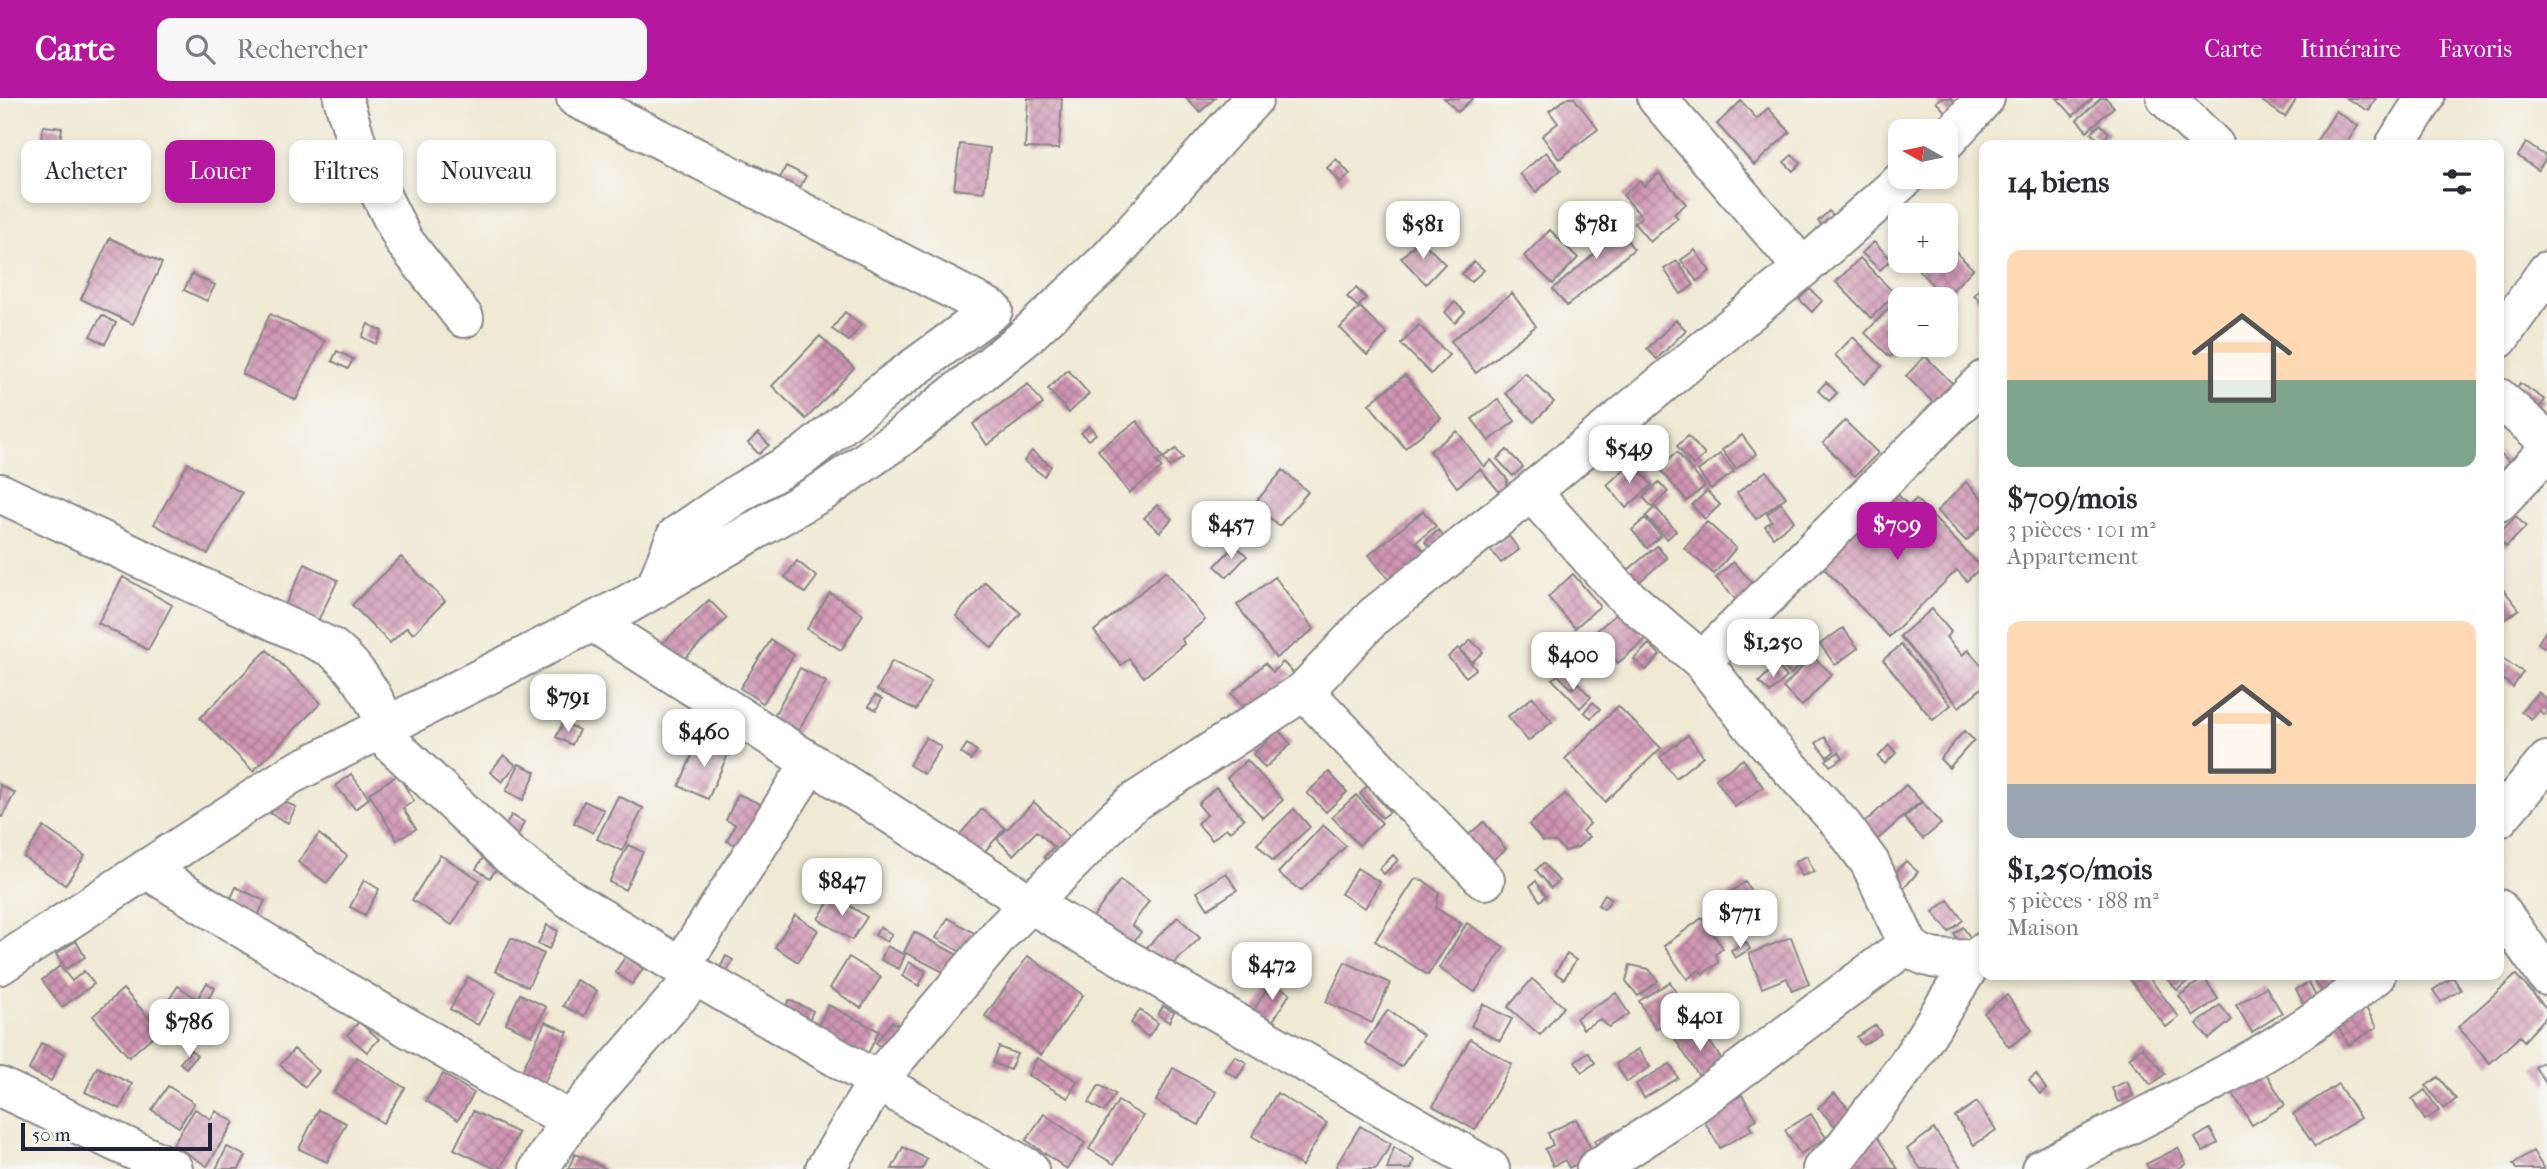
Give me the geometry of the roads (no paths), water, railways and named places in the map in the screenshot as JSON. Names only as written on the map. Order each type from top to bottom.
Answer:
[{"type":"street","points":[[343,98],[360,154],[404,241],[464,318]]},
{"type":"street","points":[[576,98],[993,310],[888,387],[803,456],[740,493],[676,537],[654,589]]},
{"type":"street","points":[[0,965],[289,775],[593,622],[825,490],[898,439],[1022,340],[1107,261],[1254,98]]},
{"type":"street","points":[[1657,98],[1803,268]]},
{"type":"street","points":[[1958,128],[1985,98]]},
{"type":"street","points":[[2166,98],[2209,140]]},
{"type":"street","points":[[2398,140],[2425,98]]},
{"type":"street","points":[[825,1169],[878,1080],[1002,932],[1133,803],[1304,691],[1374,616],[1531,492],[1803,268],[1892,189]]},
{"type":"street","points":[[2504,332],[2547,271]]},
{"type":"street","points":[[1702,661],[1979,385]]},
{"type":"street","points":[[2504,402],[2547,440]]},
{"type":"street","points":[[2504,497],[2547,451]]},
{"type":"street","points":[[1531,492],[1621,592],[1702,661],[1754,728],[1842,825],[1870,863],[1908,944],[1915,952],[1931,959],[1979,956]]},
{"type":"street","points":[[0,493],[332,648],[349,662],[388,726],[392,744],[509,855],[573,901],[1028,1169]]},
{"type":"street","points":[[593,622],[1029,903],[1490,1169]]},
{"type":"street","points":[[1304,691],[1485,880]]},
{"type":"street","points":[[2504,812],[2547,761]]},
{"type":"street","points":[[539,1169],[570,1121],[689,971],[810,764]]},
{"type":"street","points":[[146,869],[344,991],[570,1121]]},
{"type":"street","points":[[2504,916],[2547,976]]},
{"type":"street","points":[[1596,1169],[1678,1116],[1908,944]]},
{"type":"street","points":[[1822,1169],[1839,1154],[1908,1065],[1979,956]]},
{"type":"street","points":[[2041,1169],[2265,1051],[2348,998],[2370,980]]},
{"type":"street","points":[[0,1087],[163,1166]]}]
